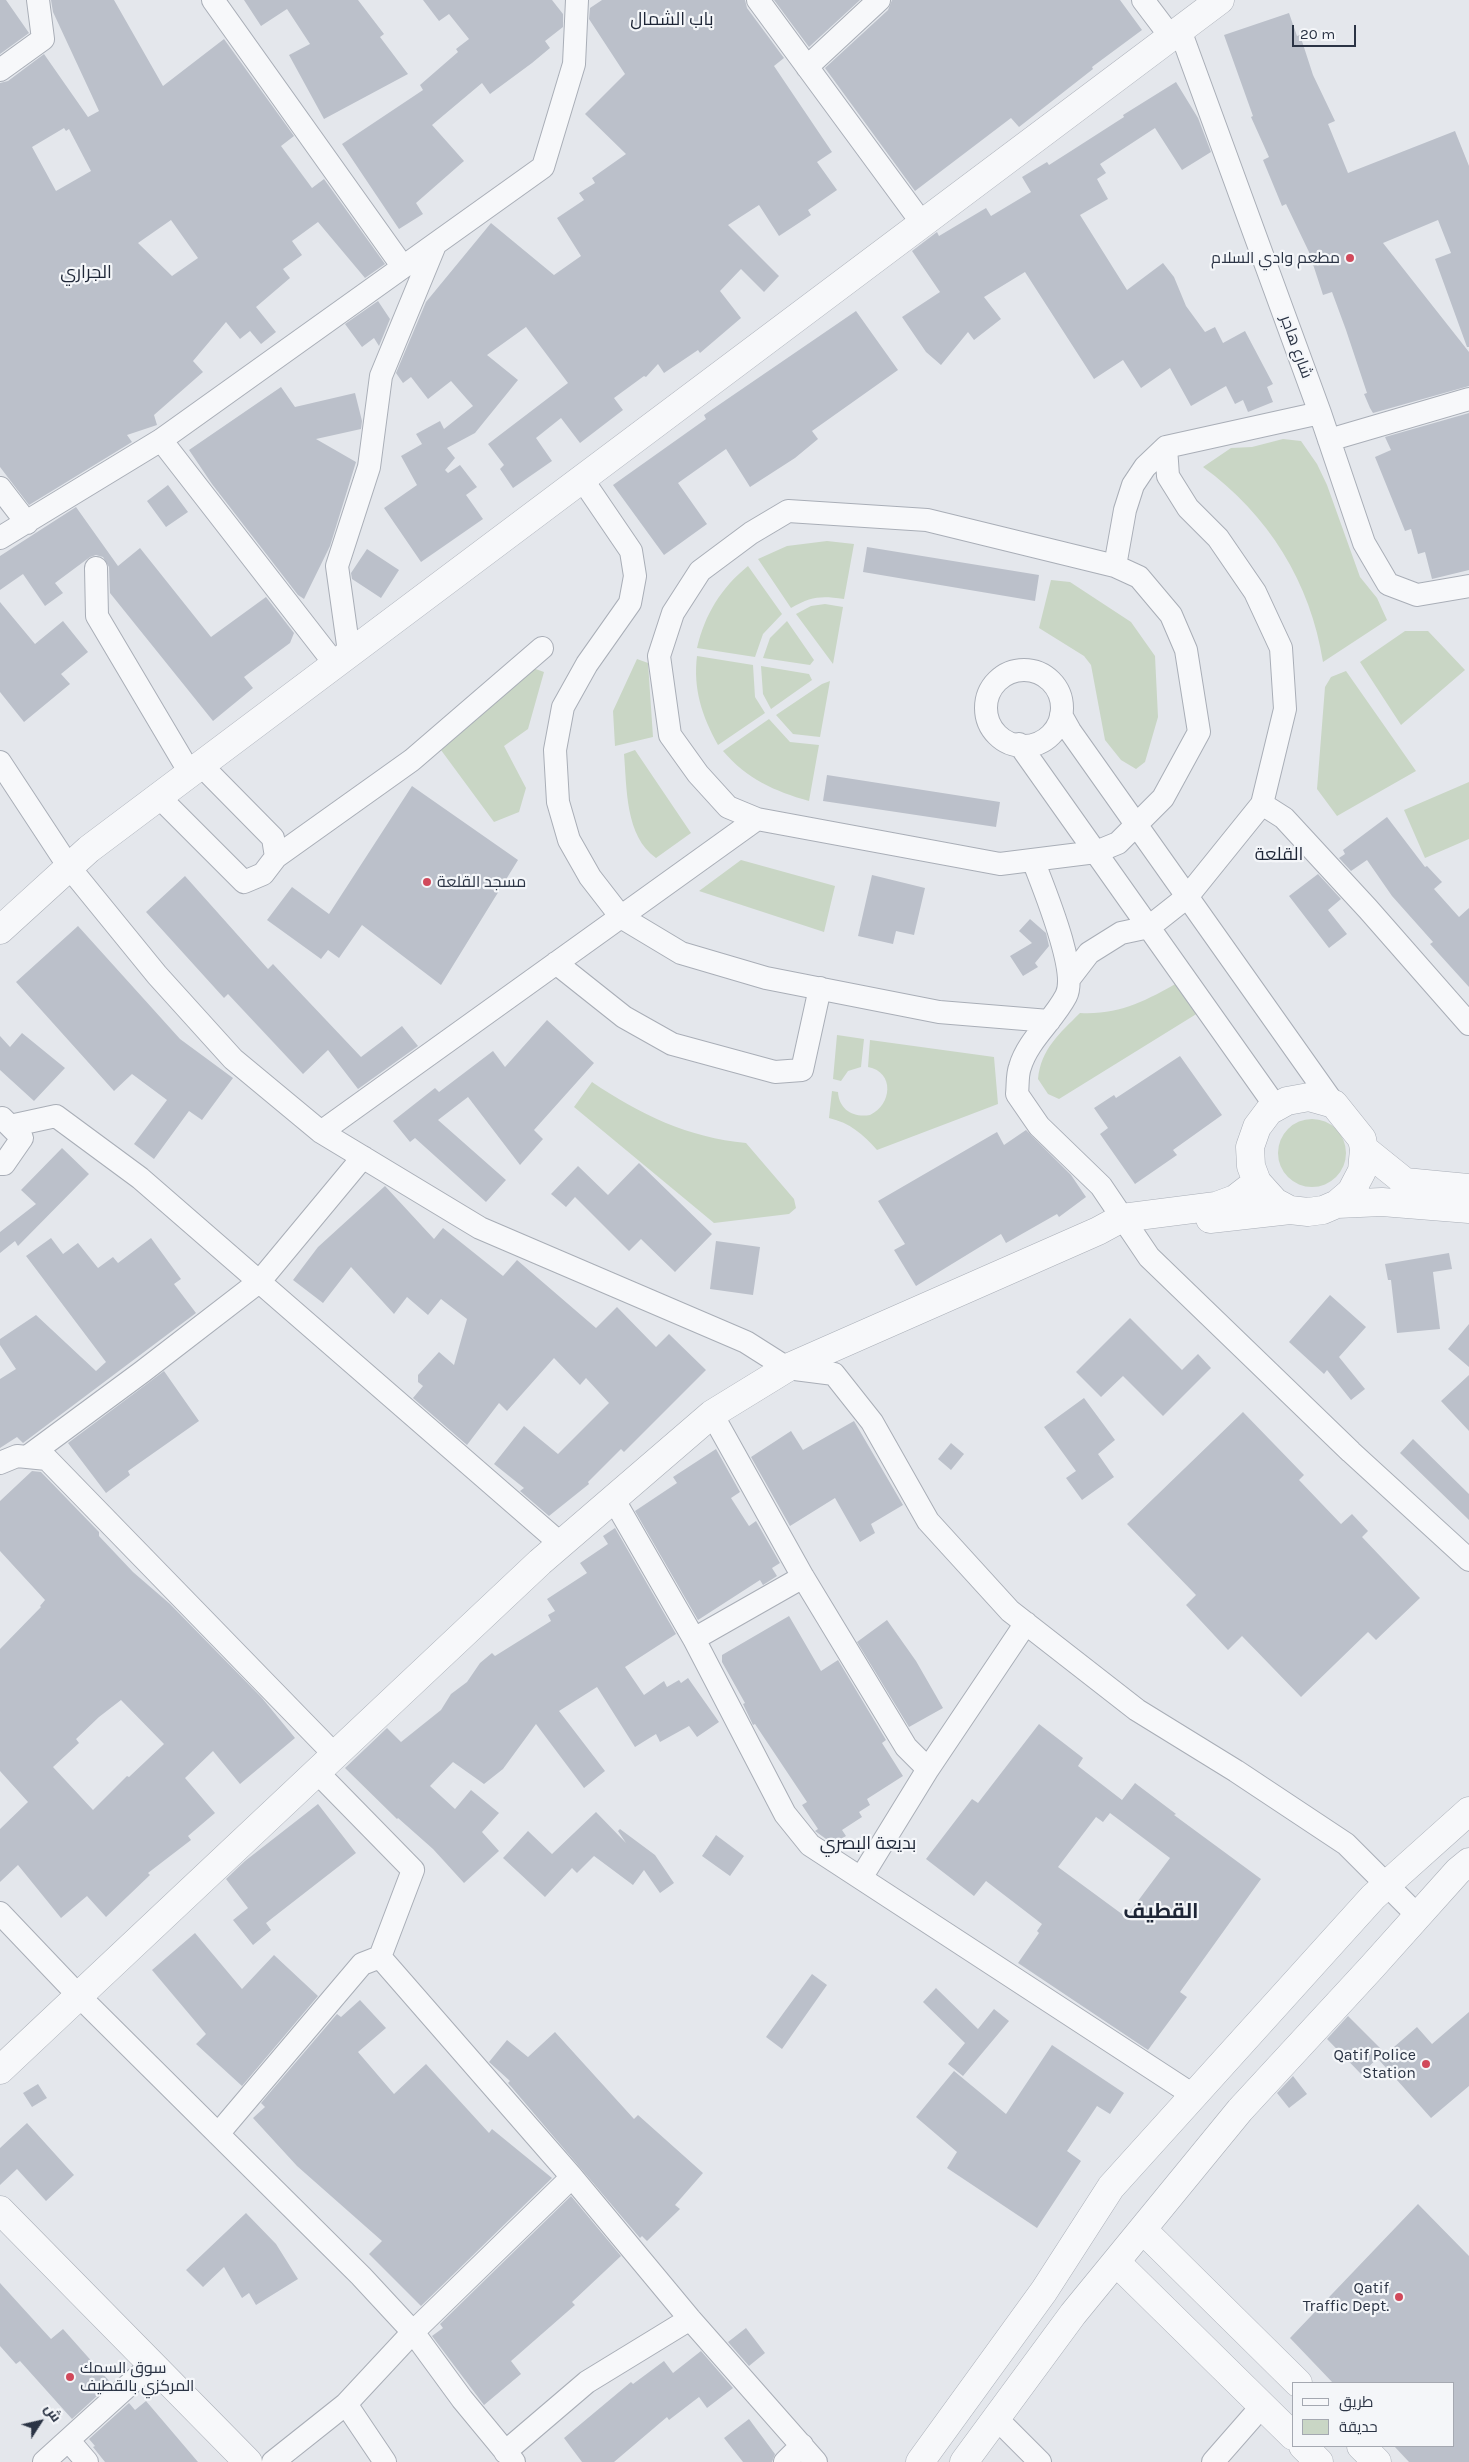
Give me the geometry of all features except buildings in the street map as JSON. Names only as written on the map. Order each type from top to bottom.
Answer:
[{"type":"street","points":[[0,70],[44,39],[38,0]]},
{"type":"street","points":[[213,0],[403,267]]},
{"type":"street","points":[[0,538],[162,440],[543,167],[574,64],[577,0]]},
{"type":"street","points":[[758,0],[922,223]]},
{"type":"street","points":[[807,68],[879,0]]},
{"type":"street","name":"شارع هاجر","points":[[1143,0],[1175,33],[1320,413],[1364,543],[1388,584],[1417,595],[1469,586]]},
{"type":"street","points":[[0,929],[89,849],[1220,0]]},
{"type":"street","points":[[342,658],[337,566],[369,467],[381,376],[435,245]]},
{"type":"street","points":[[1329,440],[1469,399]]},
{"type":"street","points":[[1115,566],[1125,510],[1133,485],[1145,467],[1166,447],[1320,413]]},
{"type":"street","points":[[162,440],[342,658]]},
{"type":"street","points":[[1069,979],[1089,953],[1121,933],[1149,927],[1187,897],[1262,804],[1285,709],[1281,648],[1255,592],[1218,538],[1188,508],[1168,476],[1166,447]]},
{"type":"street","points":[[582,479],[631,551],[635,576],[630,603],[587,664],[564,707],[555,750],[558,802],[569,840],[590,877],[621,917],[681,953],[766,978],[939,1012],[1050,1022]]},
{"type":"street","points":[[0,488],[27,523]]},
{"type":"street","points":[[788,511],[927,520],[1115,566],[1139,577],[1170,615],[1186,650],[1199,732],[1163,798],[1118,843],[1096,852],[1000,864],[757,819],[728,807],[698,774],[670,735],[659,656],[673,613],[700,571],[751,533],[788,511]]},
{"type":"street","points":[[96,568],[97,616],[196,769],[273,838],[276,857]]},
{"type":"street","points":[[159,797],[244,882],[263,874],[276,857],[412,760],[542,648]]},
{"type":"street","points":[[1029,670],[1042,674],[1049,679],[1060,696],[1061,715],[1058,726],[1044,741],[1030,746],[1003,741],[988,721],[987,697],[993,685],[1000,678],[1014,671],[1029,670]]},
{"type":"street","points":[[1061,715],[1070,731],[1187,897],[1334,1104],[1362,1139],[1364,1149],[1362,1170],[1351,1192],[1337,1204],[1323,1210],[1308,1212],[1290,1210],[1127,1226]]},
{"type":"street","points":[[1019,744],[1276,1107]]},
{"type":"street","points":[[0,762],[69,867],[157,975],[234,1059],[321,1132],[480,1228],[746,1342],[787,1368],[834,1374],[872,1422],[928,1521],[1010,1612],[1138,1710],[1236,1771],[1346,1844],[1418,1916]]},
{"type":"street","points":[[1262,804],[1284,818],[1393,937],[1469,1024]]},
{"type":"street","points":[[321,1132],[757,819]]},
{"type":"street","points":[[1033,860],[1061,939],[1069,979],[1067,994],[1050,1022],[1033,1042],[1020,1067],[1017,1094],[1039,1126],[1101,1186],[1149,1258],[1469,1560]]},
{"type":"street","points":[[556,963],[624,1017],[672,1044],[775,1072],[802,1070],[820,988]]},
{"type":"street","points":[[1290,1210],[1275,1202],[1257,1182],[1251,1166],[1250,1147],[1256,1127],[1269,1111],[1287,1101],[1309,1097],[1334,1104]]},
{"type":"street","points":[[5,1121],[56,1116],[140,1178],[260,1280],[561,1544]]},
{"type":"street","points":[[0,1164],[4,1164],[22,1138],[5,1121]]},
{"type":"street","points":[[1364,1149],[1404,1182],[1469,1188]]},
{"type":"street","points":[[27,1457],[142,1372],[260,1280],[363,1157]]},
{"type":"street","points":[[0,2070],[561,1544],[712,1414],[787,1368],[1098,1231],[1216,1206],[1235,1199],[1257,1182]]},
{"type":"street","points":[[1337,1204],[1382,1202],[1469,1209]]},
{"type":"street","points":[[712,1414],[803,1577],[906,1747],[928,1769]]},
{"type":"street","points":[[0,1463],[17,1456],[47,1459],[326,1764],[413,1870],[380,1958]]},
{"type":"street","points":[[614,1500],[694,1638],[785,1814],[810,1845],[1193,2094]]},
{"type":"street","points":[[694,1638],[803,1577]]},
{"type":"street","points":[[861,1878],[928,1769],[1026,1623]]},
{"type":"street","points":[[920,2462],[1044,2291],[1111,2188],[1193,2094],[1373,1897],[1469,1811]]},
{"type":"street","points":[[964,2462],[1074,2314],[1240,2110],[1458,1871],[1469,1862]]},
{"type":"street","points":[[0,1913],[79,1996],[361,2276],[413,2332],[510,2457],[587,2382],[690,2319]]},
{"type":"street","points":[[218,2134],[362,1964],[380,1958]]},
{"type":"street","points":[[380,1958],[572,2176],[690,2319],[809,2453],[785,2462]]},
{"type":"street","points":[[273,2462],[346,2404],[413,2332],[572,2176]]},
{"type":"street","points":[[0,2210],[248,2462]]},
{"type":"street","points":[[1143,2230],[1297,2382]]},
{"type":"street","points":[[1116,2262],[1292,2435]]},
{"type":"street","points":[[44,2462],[152,2364]]},
{"type":"street","points":[[346,2404],[386,2462]]},
{"type":"street","points":[[1213,2462],[1262,2406]]},
{"type":"street","points":[[996,2418],[1040,2462]]},
{"type":"street","points":[[69,2441],[87,2462]]},
{"type":"street","points":[[1304,2447],[1319,2462]]},
{"type":"street","points":[[1362,2447],[1377,2462]]},
{"type":"green space","points":[[1283,439],[1301,441],[1317,464],[1327,485],[1360,577],[1377,598],[1387,620],[1323,662],[1317,633],[1308,605],[1297,578],[1283,552],[1247,506],[1203,467],[1231,448],[1252,447]]},
{"type":"green space","points":[[827,541],[854,544],[844,599],[817,598],[805,601],[791,608],[758,559],[787,546]]},
{"type":"green space","points":[[748,566],[782,614],[763,634],[755,657],[697,648],[700,636],[715,602],[738,574]]},
{"type":"green space","points":[[1051,580],[1070,582],[1131,622],[1155,656],[1158,717],[1145,762],[1136,769],[1121,760],[1105,740],[1091,665],[1084,656],[1039,628]]},
{"type":"green space","points":[[825,604],[843,607],[833,664],[796,614],[811,606]]},
{"type":"green space","points":[[787,621],[814,660],[810,665],[763,658],[770,638]]},
{"type":"green space","points":[[1405,631],[1428,631],[1465,670],[1401,725],[1360,662]]},
{"type":"green space","points":[[697,656],[753,665],[755,697],[765,713],[718,745],[707,724],[700,702],[696,680]]},
{"type":"green space","points":[[637,659],[648,663],[653,737],[615,746],[613,711]]},
{"type":"green space","points":[[527,666],[544,672],[528,729],[504,746],[526,788],[519,812],[494,822],[438,746]]},
{"type":"green space","points":[[761,666],[809,674],[812,680],[771,709],[763,694]]},
{"type":"green space","points":[[1346,671],[1416,771],[1337,816],[1317,789],[1325,687],[1331,677]]},
{"type":"green space","points":[[830,681],[820,737],[793,734],[776,715],[822,684]]},
{"type":"green space","points":[[769,719],[790,742],[819,745],[809,801],[762,783],[732,761],[723,751]]},
{"type":"green space","points":[[635,750],[691,833],[656,858],[646,849],[638,837],[627,796],[624,754]]},
{"type":"green space","points":[[1469,782],[1469,839],[1425,858],[1404,810]]},
{"type":"green space","points":[[741,860],[835,886],[824,932],[699,891]]},
{"type":"green space","points":[[1179,982],[1198,1013],[1059,1099],[1048,1094],[1038,1079],[1043,1059],[1052,1043],[1080,1013],[1108,1012],[1120,1009],[1143,1001]]},
{"type":"green space","points":[[837,1035],[864,1039],[861,1067],[848,1071],[841,1081],[833,1079]]},
{"type":"green space","points":[[870,1040],[994,1057],[998,1104],[877,1150],[856,1130],[829,1118],[832,1091],[838,1092],[841,1104],[853,1114],[870,1115],[883,1104],[886,1097],[886,1082],[883,1075],[877,1070],[868,1067]]},
{"type":"green space","points":[[592,1082],[610,1094],[665,1123],[704,1136],[746,1143],[794,1199],[796,1208],[789,1214],[714,1223],[574,1107]]},
{"type":"green space","points":[[1312,1119],[1325,1122],[1336,1129],[1343,1140],[1346,1153],[1343,1166],[1336,1177],[1325,1184],[1312,1187],[1299,1184],[1288,1177],[1281,1166],[1278,1153],[1281,1140],[1288,1129],[1299,1122]]},
{"type":"place","name":"مطعم وادي السلام","points":[[1350,258]]},
{"type":"place","name":"مسجد القلعة","points":[[427,882]]},
{"type":"place","name":"Qatif Police Station","points":[[1426,2064]]},
{"type":"place","name":"Qatif Traffic Dept.","points":[[1399,2297]]},
{"type":"place","name":"سوق السمك المركزي بالقطيف","points":[[70,2377]]},
{"type":"district","name":"باب الشمال","points":[[672,20]]},
{"type":"district","name":"الجراري","points":[[86,273]]},
{"type":"district","name":"القلعة","points":[[1279,855]]},
{"type":"district","name":"بديعة البصري","points":[[868,1844]]},
{"type":"district","name":"القطيف","points":[[1161,1912]]}]
